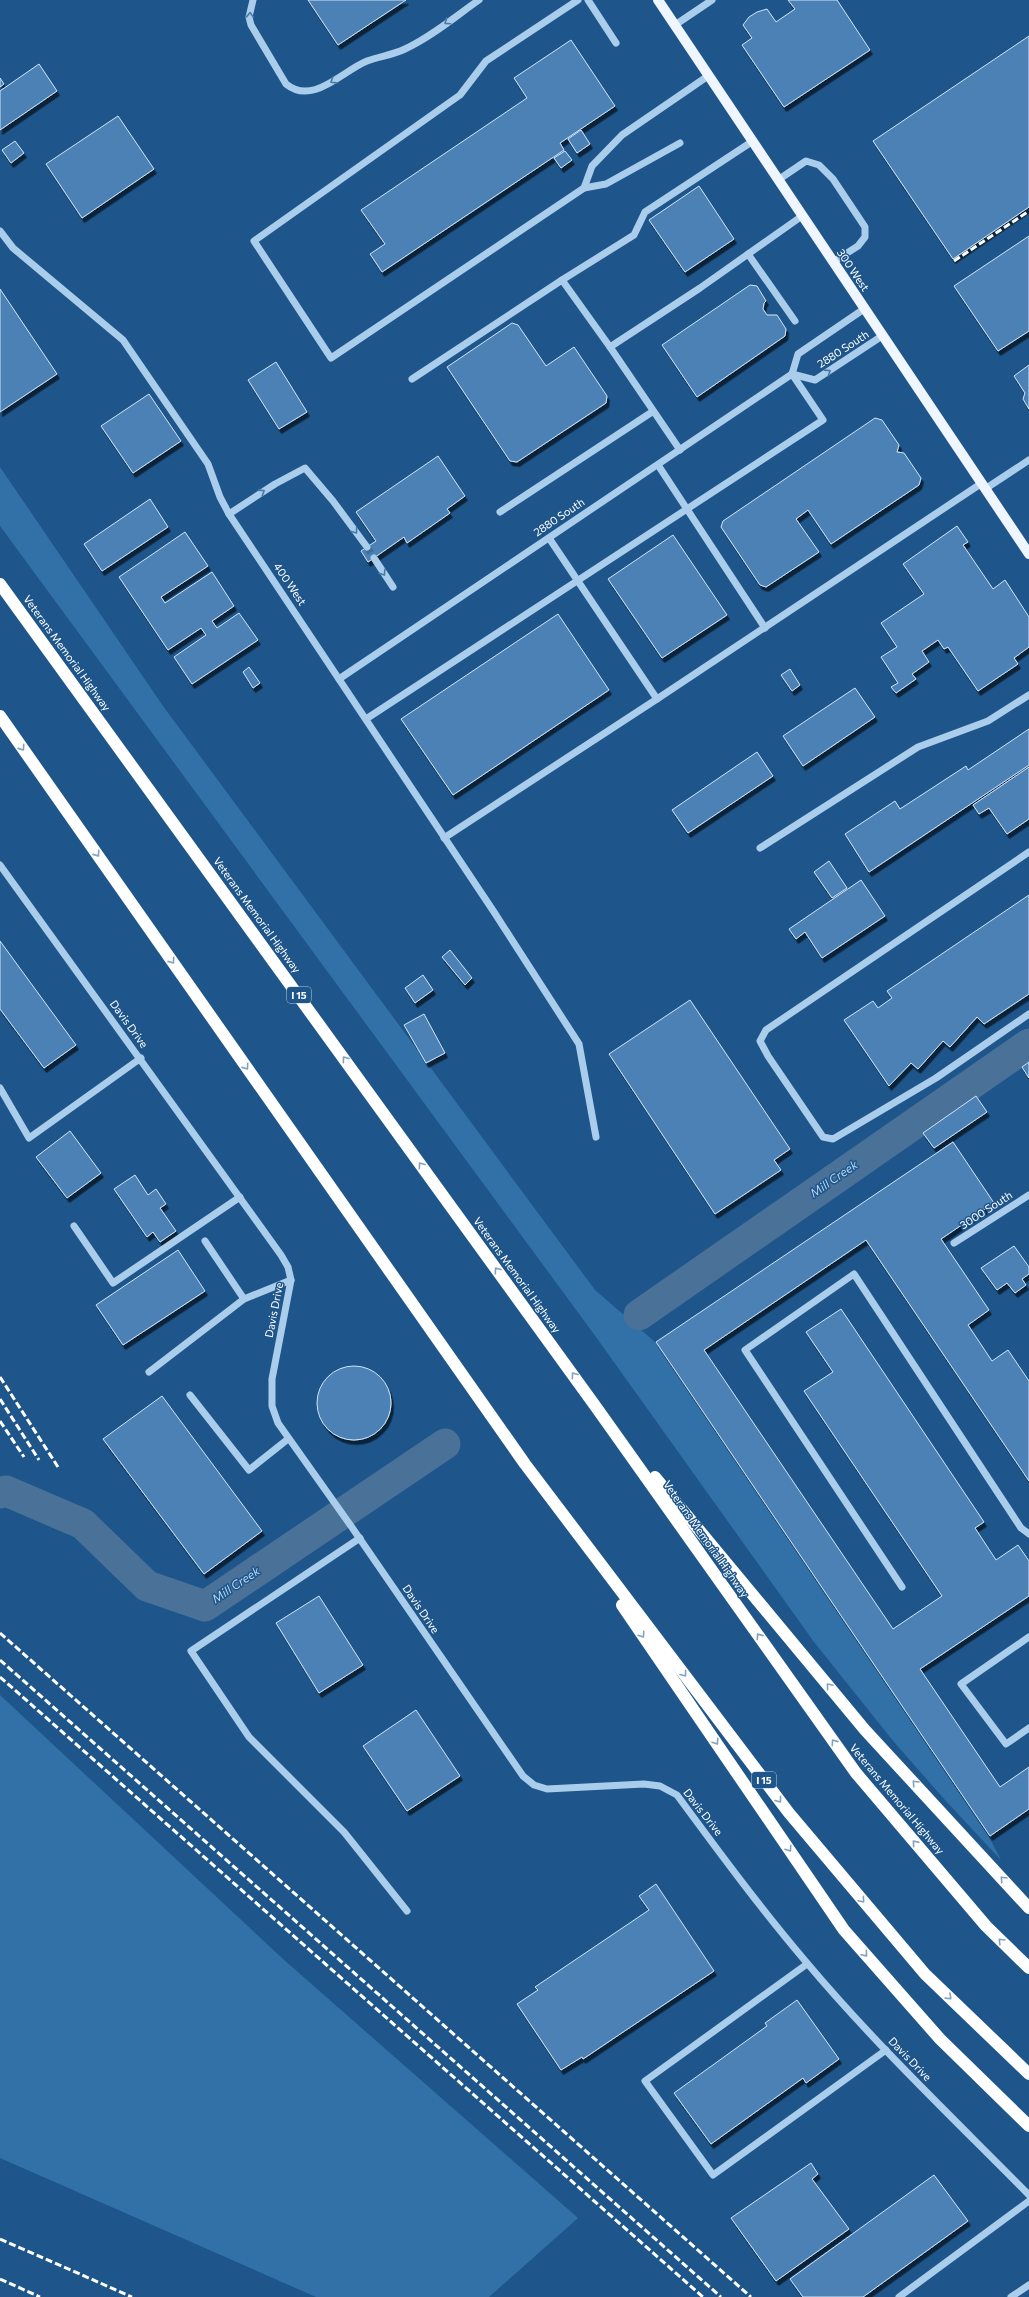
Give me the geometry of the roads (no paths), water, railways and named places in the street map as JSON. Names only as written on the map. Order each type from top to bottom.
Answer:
[{"type":"highway","name":"Veterans Memorial Highway","points":[[0,584],[596,1407],[856,1773],[986,1926],[1029,1968]]},
{"type":"highway","name":"I 15","points":[[0,716],[525,1464],[789,1813],[925,1974],[1029,2074]]},
{"type":"highway","points":[[596,1407],[865,1730],[1029,1908]]},
{"type":"highway","points":[[525,1464],[844,1930],[940,2039],[1029,2126]]},
{"type":"main road","name":"300 West","points":[[658,0],[1029,554]]},
{"type":"street","points":[[253,0],[249,16],[251,25],[286,84],[293,90],[301,92],[312,91],[367,61],[407,48],[479,0]]},
{"type":"street","points":[[578,0],[486,61],[460,95],[254,241],[331,358],[584,188],[606,184],[680,143]]},
{"type":"street","points":[[588,0],[616,43]]},
{"type":"street","points":[[675,25],[712,0]]},
{"type":"street","points":[[584,188],[592,166],[622,135],[708,76]]},
{"type":"street","points":[[412,379],[562,280],[634,235],[645,212],[753,141]]},
{"type":"street","points":[[778,180],[806,161],[819,165],[833,179],[865,228],[865,238],[858,246],[833,262]]},
{"type":"street","points":[[610,347],[700,288],[802,216]]},
{"type":"street","name":"400 West","points":[[0,231],[13,248],[123,340],[208,464],[217,492],[229,514],[366,719],[579,1044],[596,1136]]},
{"type":"street","points":[[748,254],[795,320]]},
{"type":"street","points":[[562,280],[610,347],[652,412],[680,450]]},
{"type":"street","name":"2880 South","points":[[339,679],[792,374],[798,354],[864,309]]},
{"type":"street","name":"2880 South","points":[[792,374],[814,380],[882,336]]},
{"type":"street","points":[[366,719],[823,420],[792,374]]},
{"type":"street","points":[[500,512],[652,412]]},
{"type":"street","points":[[444,838],[983,486],[1029,460]]},
{"type":"street","points":[[658,465],[765,628]]},
{"type":"street","points":[[229,514],[275,484],[304,468],[332,501],[367,547]]},
{"type":"street","points":[[549,538],[657,700]]},
{"type":"street","points":[[374,558],[393,587]]},
{"type":"street","points":[[760,848],[918,747],[988,721],[1029,695]]},
{"type":"street","points":[[1029,852],[766,1030],[760,1041],[768,1056],[823,1137],[833,1139],[936,1078],[1029,1014]]},
{"type":"street","name":"Davis Drive","points":[[0,865],[141,1058],[288,1267],[291,1280],[272,1379],[272,1406],[278,1423],[360,1538],[523,1776],[534,1785],[547,1789],[644,1784],[660,1786],[677,1795],[766,1913],[807,1964],[886,2050],[1029,2195]]},
{"type":"street","points":[[0,1088],[29,1138],[141,1058]]},
{"type":"street","name":"3000 South","points":[[954,1243],[1029,1195]]},
{"type":"street","points":[[74,1226],[114,1283],[240,1197]]},
{"type":"street","points":[[205,1241],[244,1298]]},
{"type":"street","points":[[902,1587],[745,1350],[854,1274],[1021,1528],[1029,1534]]},
{"type":"street","points":[[149,1372],[244,1298],[291,1280]]},
{"type":"street","points":[[190,1395],[249,1470],[288,1439]]},
{"type":"street","points":[[360,1538],[191,1651],[249,1737],[344,1832],[407,1911]]},
{"type":"street","points":[[1029,1638],[961,1684],[1006,1744],[1029,1728]]},
{"type":"street","points":[[807,1964],[645,2081],[713,2175],[886,2050]]},
{"type":"street","points":[[899,2297],[1029,2201]]},
{"type":"street","points":[[1011,2297],[1029,2285]]},
{"type":"waterway","name":"Mill Creek","points":[[639,1315],[1029,1044]]},
{"type":"waterway","name":"Mill Creek","points":[[0,1493],[6,1491],[83,1524],[147,1586],[205,1606],[445,1444]]},
{"type":"tunnel","points":[[367,547],[374,558]]},
{"type":"railway","points":[[954,261],[1029,211]]},
{"type":"railway","points":[[0,1377],[58,1467]]},
{"type":"railway","points":[[0,1399],[39,1460]]},
{"type":"railway","points":[[0,1421],[24,1457]]},
{"type":"railway","points":[[0,1633],[751,2297]]},
{"type":"railway","points":[[0,1660],[721,2297]]},
{"type":"railway","points":[[0,1677],[703,2297]]},
{"type":"railway","points":[[0,2239],[132,2297]]},
{"type":"railway","points":[[0,2279],[40,2297]]}]
